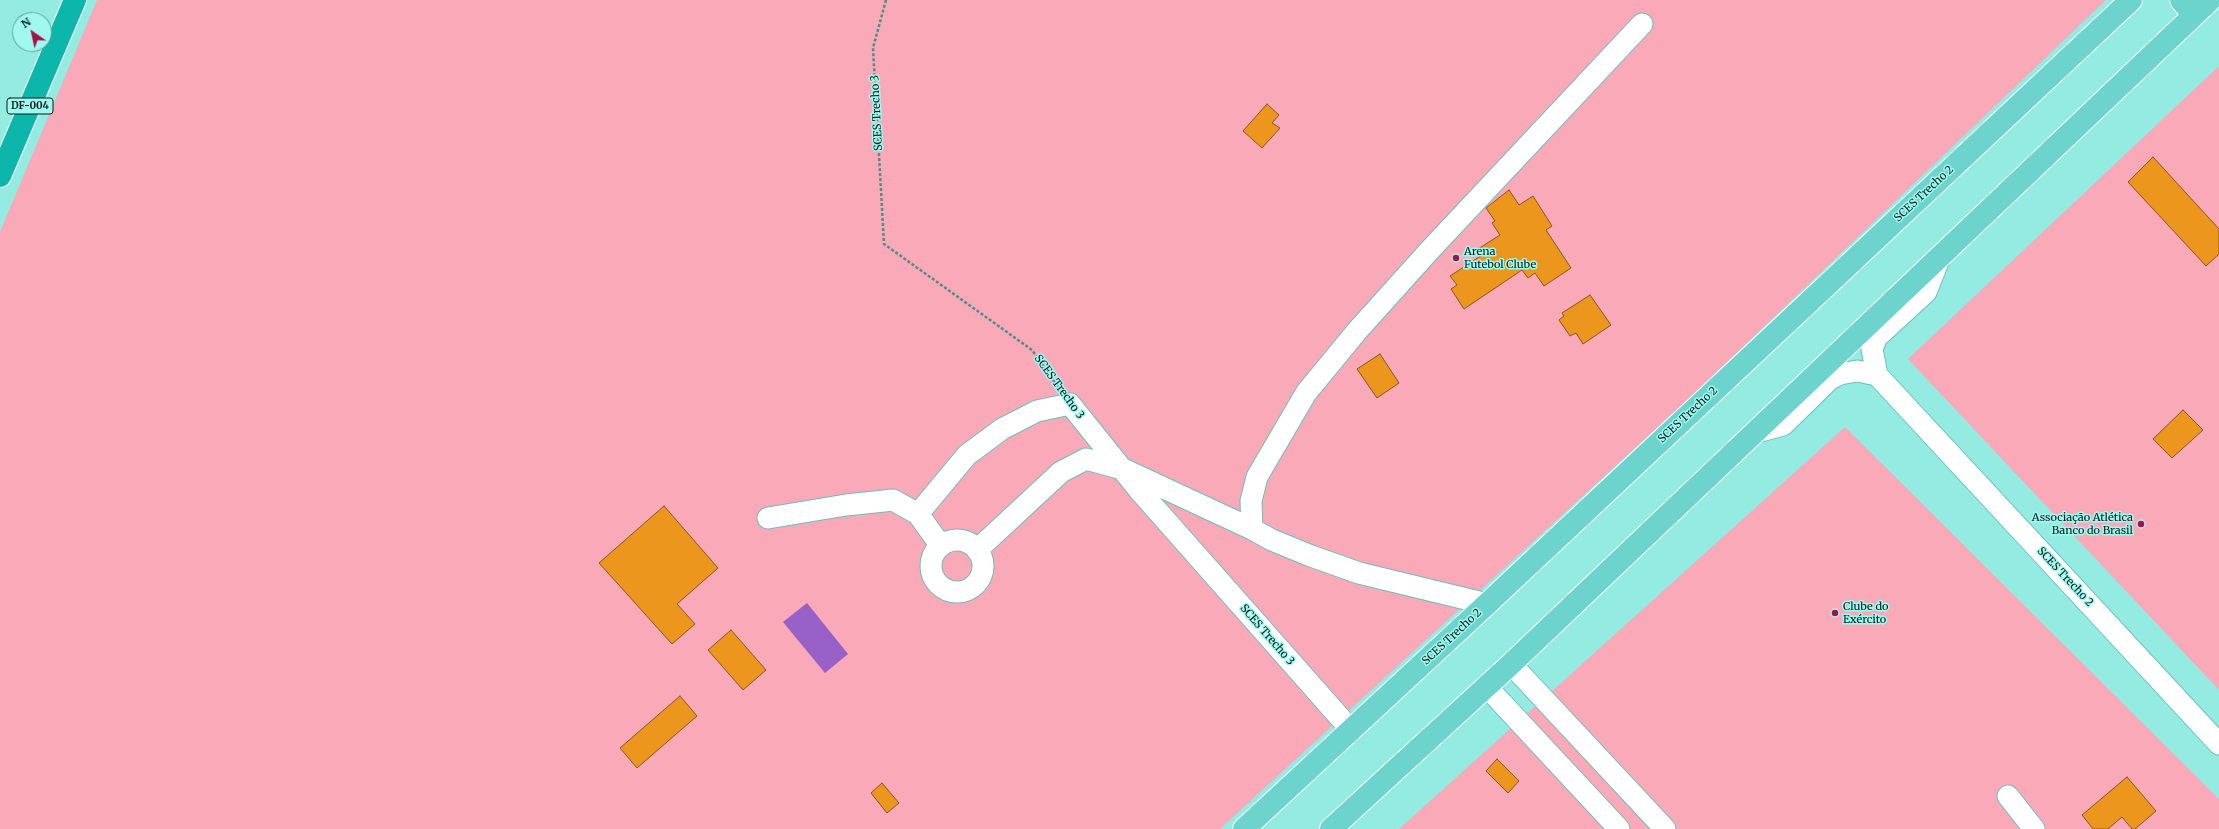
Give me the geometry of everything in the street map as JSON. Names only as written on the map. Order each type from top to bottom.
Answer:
[{"type":"highway","name":"DF-004","points":[[0,176],[75,0]]},
{"type":"main road","name":"SCES Trecho 2","points":[[1244,829],[1488,604],[2130,0]]},
{"type":"main road","points":[[1331,829],[1511,664],[1940,257],[2187,8],[2210,0]]},
{"type":"lane","points":[[1252,530],[1251,501],[1257,477],[1306,393],[1392,291],[1642,24]]},
{"type":"lane","points":[[1754,434],[1783,425],[1830,379],[1840,374],[1857,370],[1877,375],[1872,349],[1877,337],[1926,292],[1940,257]]},
{"type":"lane","name":"SCES Trecho 2","points":[[1877,375],[2219,744]]},
{"type":"lane","name":"SCES Trecho 3","points":[[1070,404],[1139,490],[1351,730]]},
{"type":"lane","points":[[918,514],[967,455],[1002,429],[1037,411],[1070,404]]},
{"type":"lane","points":[[978,550],[1061,472],[1086,459],[1122,469],[1272,540],[1311,556],[1359,572],[1488,604]]},
{"type":"lane","points":[[768,518],[846,505],[893,500],[918,514],[941,546]]},
{"type":"lane","points":[[950,541],[960,541],[970,544],[978,550],[982,559],[983,569],[979,579],[973,587],[964,591],[954,592],[944,589],[936,582],[932,573],[933,558],[941,546],[950,541]]},
{"type":"lane","points":[[1511,664],[1665,829]]},
{"type":"lane","points":[[1486,686],[1619,829]]},
{"type":"lane","points":[[1588,795],[1612,772]]},
{"type":"lane","points":[[2008,796],[2034,829]]},
{"type":"path","name":"SCES Trecho 3","points":[[886,0],[873,48],[884,244],[1032,350],[1070,404]]},
{"type":"shaded area","points":[[97,0],[2106,0],[1684,403],[1220,829],[0,829],[0,232]]},
{"type":"shaded area","name":"Associação Atlética Banco do Brasil","points":[[2219,66],[2219,690],[1908,359]]},
{"type":"shaded area","name":"Clube do Exército","points":[[1845,427],[2219,799],[2219,829],[1399,829]]},
{"type":"shaded area","points":[[807,603],[848,654],[825,673],[783,622]]},
{"type":"building","points":[[1267,104],[1279,115],[1272,123],[1280,128],[1262,148],[1243,131]]},
{"type":"building","points":[[2153,157],[2219,229],[2219,254],[2206,266],[2128,182]]},
{"type":"building","points":[[1509,190],[1519,205],[1533,196],[1552,226],[1546,230],[1571,268],[1544,286],[1535,273],[1528,278],[1522,270],[1464,309],[1451,289],[1457,285],[1450,276],[1482,255],[1478,249],[1500,235],[1492,223],[1495,221],[1486,208]]},
{"type":"building","points":[[1590,295],[1611,325],[1583,344],[1576,333],[1570,336],[1559,320],[1564,316],[1562,313]]},
{"type":"building","points":[[1380,354],[1399,383],[1377,398],[1357,369]]},
{"type":"building","points":[[2183,410],[2203,430],[2172,458],[2153,439]]},
{"type":"building","points":[[664,506],[718,568],[677,604],[695,624],[672,644],[599,563]]},
{"type":"building","points":[[731,630],[766,670],[743,690],[708,650]]},
{"type":"building","points":[[680,696],[697,716],[637,768],[620,748]]},
{"type":"building","points":[[1497,759],[1519,781],[1508,793],[1486,771]]},
{"type":"building","points":[[2127,777],[2156,811],[2135,829],[2132,829],[2122,817],[2108,829],[2093,829],[2082,815]]},
{"type":"building","points":[[882,783],[899,803],[887,813],[871,793]]},
{"type":"place","name":"Arena Futebol Clube","points":[[1456,258]]},
{"type":"place","name":"Associação Atlética Banco do Brasil","points":[[2141,524]]},
{"type":"place","name":"Clube do Exército","points":[[1835,613]]}]
